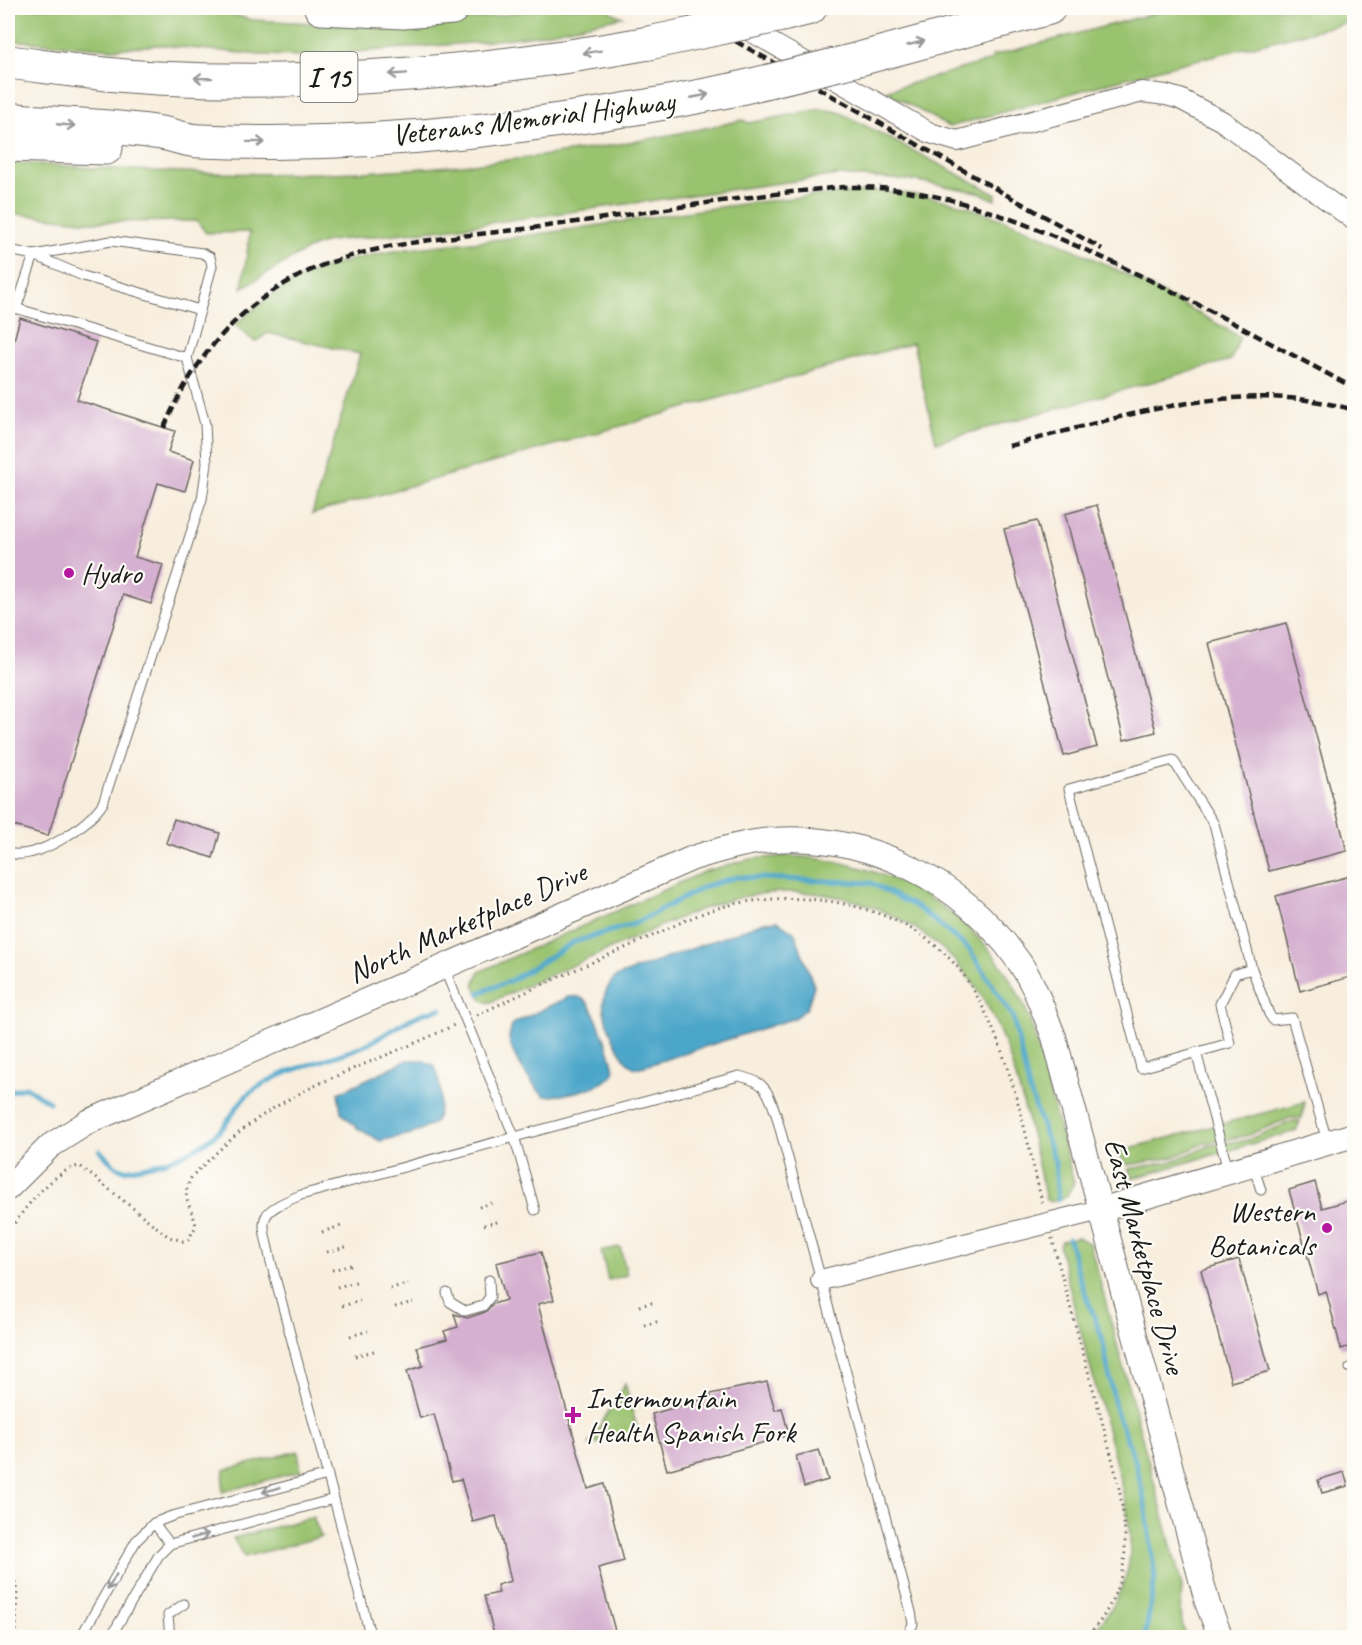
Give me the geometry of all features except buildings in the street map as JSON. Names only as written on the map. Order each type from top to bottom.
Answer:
[{"type":"highway","points":[[321,8],[403,12],[452,8]]},
{"type":"highway","name":"Veterans Memorial Highway","points":[[8,119],[161,133],[197,141],[278,143],[470,131],[630,110],[732,90],[1049,8]]},
{"type":"highway","name":"Veterans Memorial Highway","points":[[8,62],[156,78],[310,78],[477,68],[649,43],[796,11]]},
{"type":"highway","points":[[8,145],[136,149],[197,141]]},
{"type":"street","points":[[710,8],[930,133],[957,141],[1142,92],[1180,99],[1222,121],[1354,220]]},
{"type":"street","name":"North Marketplace Drive","points":[[8,1188],[50,1146],[70,1131],[693,858],[748,843],[813,840],[873,852],[926,875],[974,909]]},
{"type":"street","name":"East Marketplace Drive","points":[[974,909],[1018,960],[1034,988],[1054,1037],[1208,1605],[1221,1638]]},
{"type":"street","points":[[821,1280],[1100,1210],[1354,1135]]},
{"type":"lane","points":[[8,852],[28,854],[43,850],[93,816],[102,803],[205,482],[205,424],[187,358],[212,266],[210,257],[206,253],[111,241],[34,255]]},
{"type":"lane","points":[[8,250],[34,255],[83,276],[200,310]]},
{"type":"lane","points":[[34,255],[12,307],[187,358]]},
{"type":"lane","points":[[1252,969],[1235,974],[1220,1004],[1230,1043],[1141,1068],[1069,789],[1173,760],[1214,824],[1252,969],[1273,1020],[1292,1018],[1328,1143]]},
{"type":"lane","points":[[443,967],[514,1136],[535,1210]]},
{"type":"lane","points":[[1197,1052],[1228,1173]]},
{"type":"lane","points":[[371,1638],[266,1240],[264,1219],[269,1210],[301,1195],[739,1076],[757,1080],[766,1089],[776,1114],[911,1612],[913,1624],[906,1638]]},
{"type":"lane","points":[[1253,1165],[1261,1190]]},
{"type":"lane","points":[[447,1293],[450,1302],[465,1311],[483,1306],[490,1297],[489,1280]]},
{"type":"lane","points":[[80,1638],[136,1541],[154,1523],[172,1516],[328,1475]]},
{"type":"lane","points":[[110,1638],[159,1555],[171,1544],[334,1499]]},
{"type":"lane","points":[[154,1523],[171,1544]]},
{"type":"lane","points":[[170,1638],[168,1615],[184,1604]]},
{"type":"path","points":[[483,1012],[578,968],[724,906],[783,897],[855,906],[897,920],[955,963],[988,1017],[1015,1092],[1043,1207]]},
{"type":"path","points":[[8,1233],[42,1190],[66,1170],[80,1166],[169,1237],[188,1240],[196,1226],[185,1194],[192,1176],[258,1118],[330,1080],[450,1027]]},
{"type":"path","points":[[478,1207],[496,1202]]},
{"type":"path","points":[[484,1225],[501,1221]]},
{"type":"path","points":[[322,1232],[341,1226]]},
{"type":"path","points":[[1052,1240],[1114,1466],[1124,1523],[1125,1550],[1119,1581],[1112,1599],[1085,1638]]},
{"type":"path","points":[[327,1252],[346,1247]]},
{"type":"path","points":[[332,1270],[351,1265]]},
{"type":"path","points":[[337,1287],[356,1282]]},
{"type":"path","points":[[390,1288],[408,1284]]},
{"type":"path","points":[[342,1306],[360,1301]]},
{"type":"path","points":[[395,1307],[413,1302]]},
{"type":"path","points":[[639,1306],[655,1302]]},
{"type":"path","points":[[644,1325],[660,1320]]},
{"type":"path","points":[[350,1336],[368,1331]]},
{"type":"path","points":[[355,1356],[374,1351]]},
{"type":"path","points":[[8,1546],[16,1592],[16,1638]]},
{"type":"green space","points":[[8,8],[213,8],[251,20],[424,27],[546,8],[604,8],[622,17],[536,35],[482,42],[306,56],[261,55],[159,45],[113,49],[8,40]]},
{"type":"green space","points":[[1174,8],[1354,8],[1354,21],[1163,68],[949,127],[885,91],[992,60],[992,56]]},
{"type":"green space","points":[[821,109],[839,112],[996,194],[995,200],[978,192],[917,181],[838,175],[453,228],[329,241],[308,249],[242,288],[250,232],[206,233],[197,221],[92,222],[8,213],[8,162],[126,170],[246,174],[430,168],[536,157],[640,141],[743,120],[749,123]]},
{"type":"green space","points":[[873,191],[921,196],[957,203],[1038,234],[1107,265],[1240,337],[1231,360],[936,442],[913,343],[312,514],[360,354],[268,333],[255,342],[235,325],[292,282],[339,263],[364,257],[740,204]]},
{"type":"green space","points":[[787,856],[824,860],[860,868],[894,880],[926,896],[982,941],[1004,970],[1030,1019],[1074,1183],[1066,1197],[1050,1202],[1046,1200],[1016,1078],[989,1009],[968,977],[942,949],[913,927],[879,909],[844,898],[806,893],[768,893],[730,900],[701,909],[489,1003],[482,1000],[474,985],[479,972],[706,871],[750,859]]},
{"type":"green space","points":[[1305,1102],[1302,1118],[1290,1118],[1246,1136],[1205,1143],[1171,1158],[1128,1165],[1115,1152]]},
{"type":"green space","points":[[1293,1121],[1300,1121],[1296,1131],[1133,1178],[1128,1169],[1170,1162],[1211,1145],[1247,1140]]},
{"type":"green space","points":[[1078,1237],[1090,1244],[1182,1586],[1180,1614],[1186,1637],[1089,1637],[1109,1612],[1124,1583],[1129,1562],[1130,1532],[1122,1488],[1059,1245],[1061,1241]]},
{"type":"green space","points":[[620,1247],[627,1275],[608,1280],[601,1251]]},
{"type":"green space","points":[[625,1383],[638,1432],[589,1445]]},
{"type":"green space","points":[[298,1451],[301,1471],[222,1492],[224,1470]]},
{"type":"green space","points":[[313,1517],[321,1537],[244,1557],[233,1538]]},
{"type":"water","points":[[778,921],[795,933],[814,986],[807,1008],[795,1018],[645,1066],[635,1068],[629,1064],[612,1037],[605,1015],[605,995],[615,977],[764,922]]},
{"type":"water","points":[[568,997],[582,998],[590,1006],[608,1047],[614,1073],[608,1079],[592,1087],[562,1095],[544,1096],[528,1078],[514,1053],[509,1038],[512,1024]]},
{"type":"water","points":[[407,1060],[422,1060],[435,1066],[441,1094],[435,1123],[412,1134],[380,1141],[357,1128],[341,1112],[338,1093]]},
{"type":"waterway","points":[[479,993],[512,980],[574,942],[634,924],[706,886],[737,877],[871,883],[920,909],[969,949],[1013,1017],[1029,1089],[1055,1162],[1058,1199]]},
{"type":"waterway","points":[[100,1151],[115,1166],[124,1170],[178,1157],[203,1144],[214,1135],[224,1126],[244,1098],[265,1083],[292,1070],[349,1052],[410,1019],[441,1009]]},
{"type":"waterway","points":[[8,1092],[26,1087],[49,1102]]},
{"type":"waterway","points":[[1069,1239],[1080,1280],[1102,1337],[1116,1411],[1136,1463],[1145,1504],[1155,1577],[1145,1638]]},
{"type":"railway","points":[[677,8],[1102,249]]},
{"type":"railway","points":[[164,428],[187,382],[216,341],[233,323],[273,291],[323,265],[353,255],[451,237],[844,187],[908,191],[939,197],[1029,226],[1156,283],[1354,388]]},
{"type":"railway","points":[[1009,446],[1137,413],[1180,404],[1224,399],[1267,397],[1311,401],[1354,410]]},
{"type":"place","name":"Hydro","points":[[69,573]]},
{"type":"place","name":"Western Botanicals","points":[[1327,1228]]},
{"type":"place","name":"Intermountain Health Spanish Fork","points":[[573,1415]]}]
